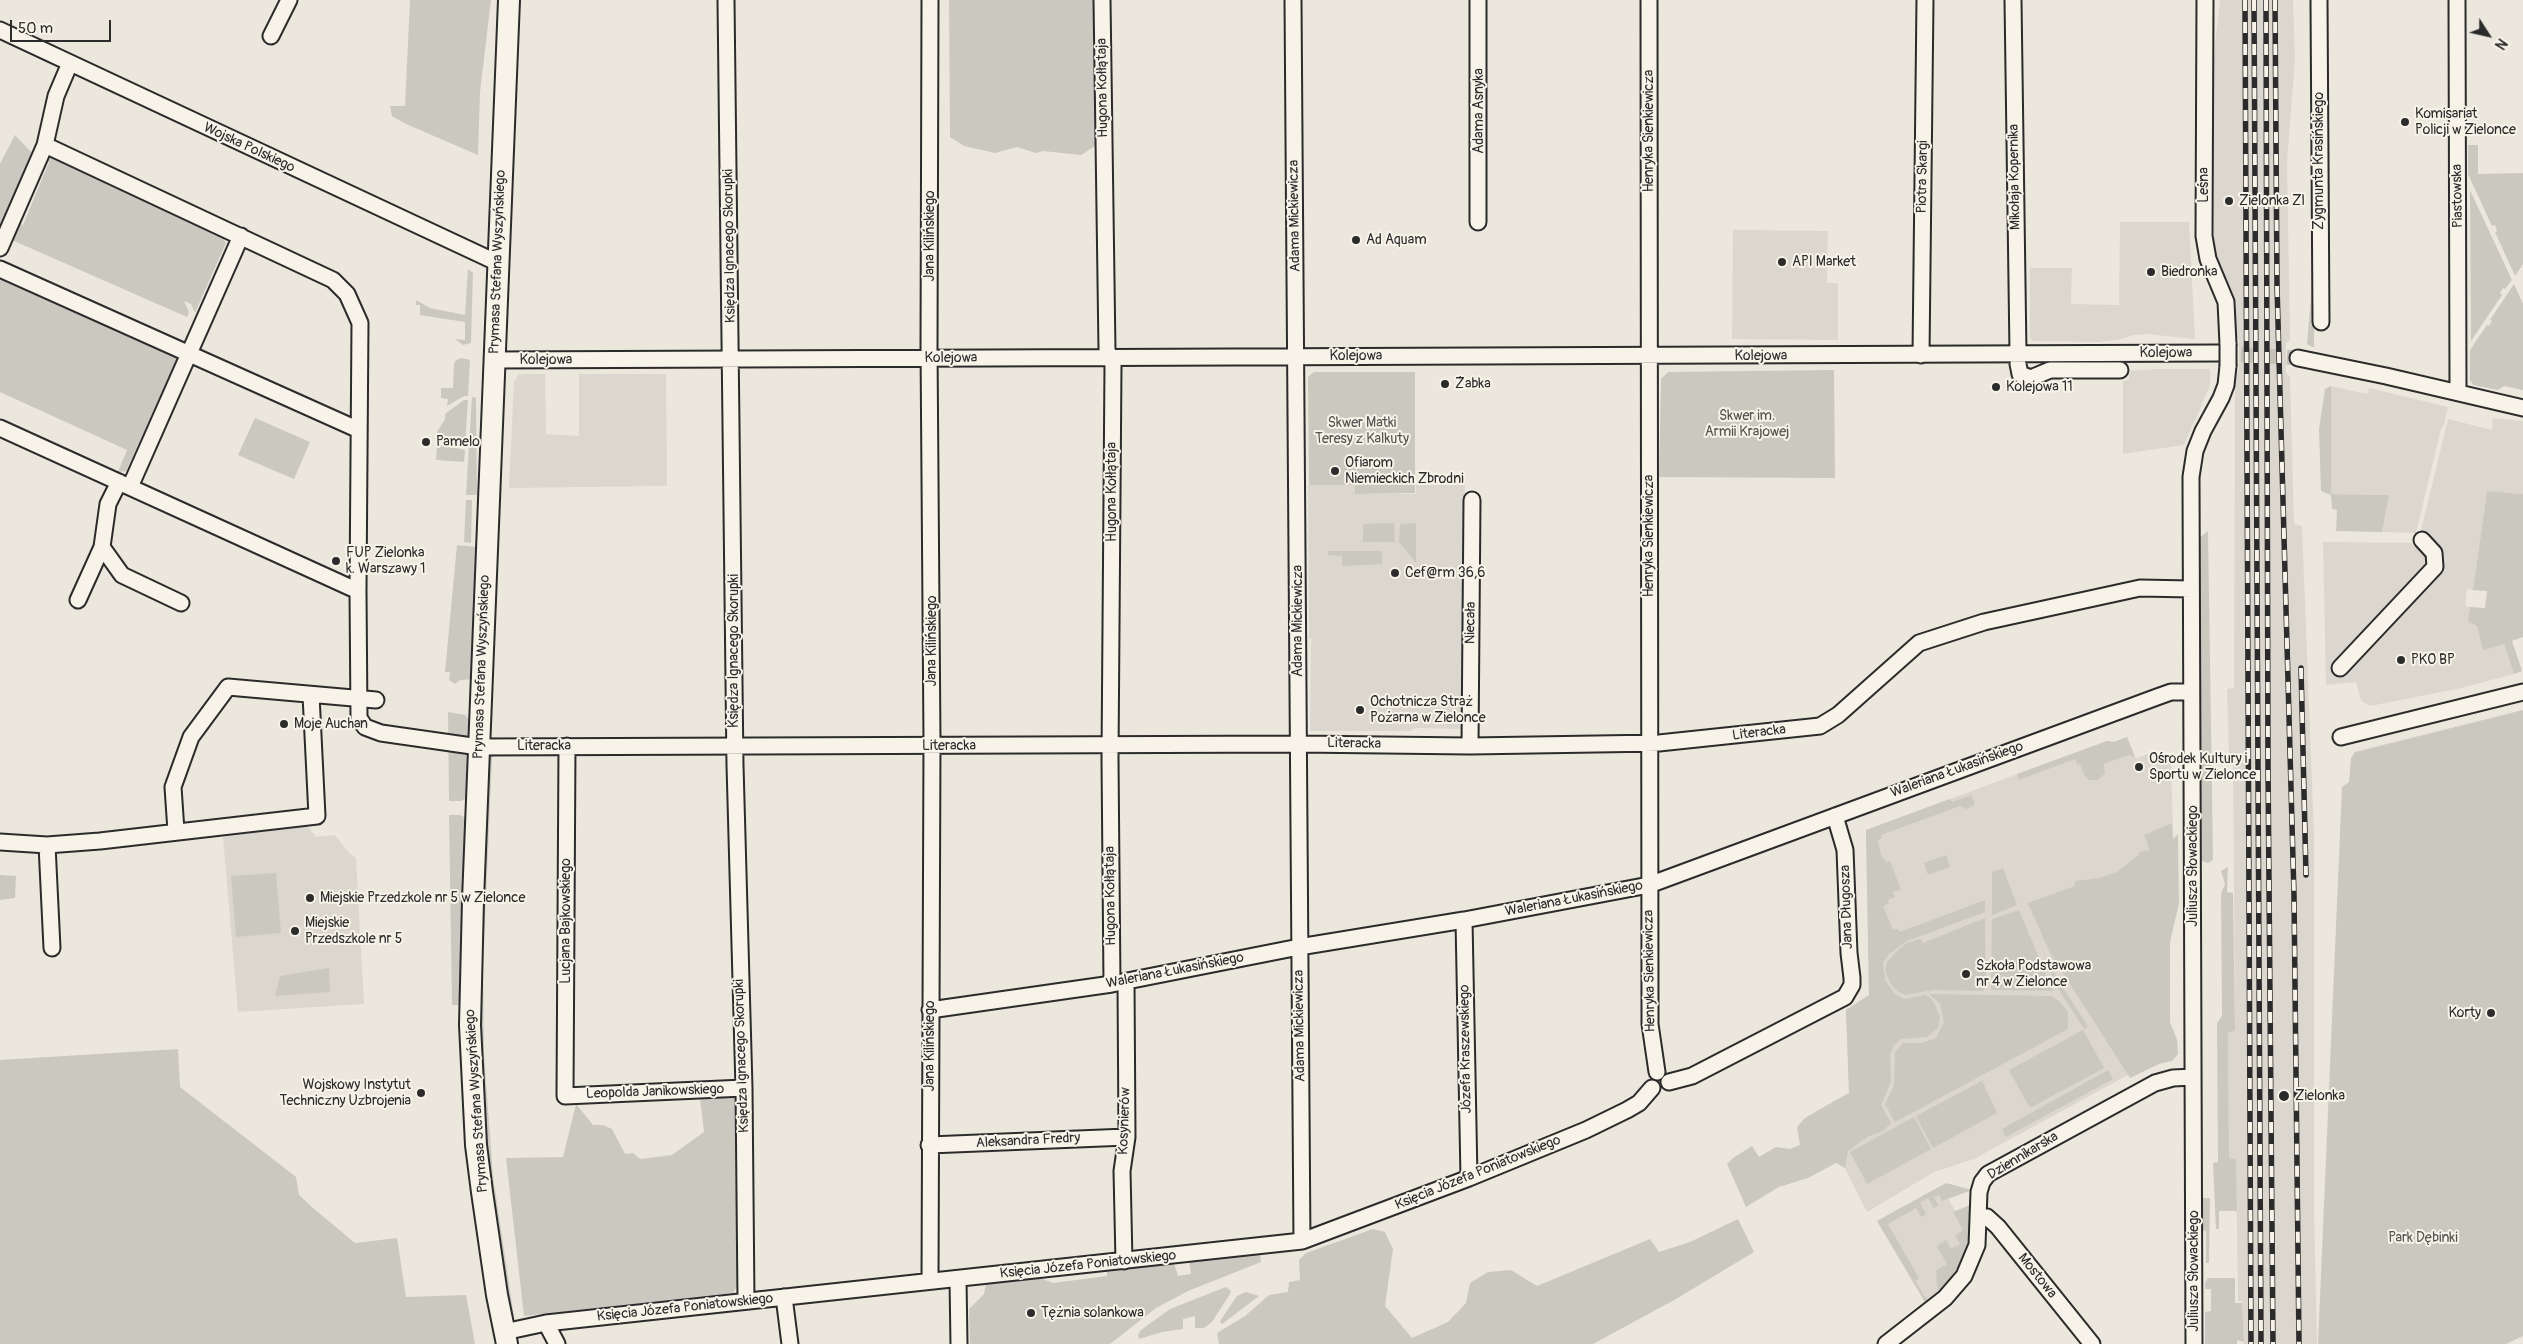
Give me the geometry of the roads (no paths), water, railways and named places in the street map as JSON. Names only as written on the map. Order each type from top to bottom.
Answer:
[{"type":"main road","name":"Prymasa Stefana Wyszyńskiego","points":[[506,1338],[482,1192],[470,1048],[470,961],[509,0]]},
{"type":"street","points":[[271,36],[289,0]]},
{"type":"street","name":"Księdza Ignacego Skorupki","points":[[726,0],[732,359],[735,746],[744,1088],[746,1301]]},
{"type":"street","name":"Jana Kilińskiego","points":[[930,0],[929,358],[932,746],[929,1146],[930,1282]]},
{"type":"street","name":"Hugona Kołłątaja","points":[[1102,0],[1107,350],[1113,373],[1110,744],[1119,983]]},
{"type":"street","name":"Adama Mickiewicza","points":[[1293,0],[1302,1242]]},
{"type":"street","name":"Adama Asnyka","points":[[1478,0],[1478,222]]},
{"type":"street","name":"Henryka Sienkiewicza","points":[[1649,0],[1648,744],[1650,1030],[1657,1072]]},
{"type":"street","name":"Piotra Skargi","points":[[1921,355],[1925,0]]},
{"type":"street","name":"Mikołaja Kopernika","points":[[2013,0],[2018,358]]},
{"type":"street","name":"Leśna","points":[[2205,0],[2204,236],[2208,259],[2226,302],[2223,348],[2228,366]]},
{"type":"street","name":"Zygmunta Krasińskiego","points":[[2319,0],[2321,322]]},
{"type":"street","name":"Piastowska","points":[[2457,0],[2458,392]]},
{"type":"street","name":"Wojska Polskiego","points":[[0,30],[498,263]]},
{"type":"street","points":[[0,248],[45,145],[56,96],[70,63]]},
{"type":"street","points":[[45,145],[332,280],[347,294],[360,323],[358,699]]},
{"type":"street","points":[[78,600],[102,547],[108,504],[125,484],[241,236]]},
{"type":"street","points":[[0,269],[359,430]]},
{"type":"street","name":"Kolejowa","points":[[494,360],[1921,355],[2018,358],[2223,348]]},
{"type":"street","points":[[2018,358],[2020,374],[2031,378],[2050,370],[2120,370]]},
{"type":"street","points":[[2298,358],[2458,392],[2523,408]]},
{"type":"street","name":"Juliusza Słowackiego","points":[[2194,1344],[2191,477],[2195,452],[2203,431],[2226,385],[2228,366]]},
{"type":"street","points":[[0,428],[358,591]]},
{"type":"street","name":"Niecała","points":[[1470,746],[1472,500]]},
{"type":"street","points":[[2340,668],[2435,567],[2434,553],[2422,540]]},
{"type":"street","points":[[102,547],[122,575],[181,603]]},
{"type":"street","name":"Literacka","points":[[358,699],[359,718],[365,727],[381,732],[479,747],[1110,744],[1470,746],[1648,744],[1820,726],[1838,715],[1919,643],[1984,622],[2140,588],[2191,589]]},
{"type":"street","points":[[176,831],[173,787],[191,737],[228,687],[376,700]]},
{"type":"street","name":"Waleriana Łukasińskiego","points":[[930,1010],[1119,983],[1299,946],[1464,920],[1649,885],[2157,697],[2172,692],[2191,692]]},
{"type":"street","points":[[2341,737],[2523,692]]},
{"type":"street","points":[[0,842],[47,845],[114,840],[176,831],[318,816],[311,695]]},
{"type":"street","name":"Lucjana Bajkowskiego","points":[[565,1096],[567,746]]},
{"type":"street","name":"Jana Długosza","points":[[1669,1082],[1692,1076],[1845,997],[1852,985],[1852,978],[1849,953],[1845,850],[1835,816]]},
{"type":"street","points":[[47,845],[52,948]]},
{"type":"street","name":"Józefa Kraszewskiego","points":[[1464,920],[1469,1178]]},
{"type":"street","name":"Kosynierów","points":[[1119,983],[1127,1137],[1122,1171],[1124,1261]]},
{"type":"street","points":[[1657,1072],[1666,1074],[1669,1082],[1664,1090],[1658,1091],[1652,1088],[1650,1079],[1657,1072]]},
{"type":"street","name":"Dziennikarska","points":[[1886,1344],[1945,1298],[1960,1282],[1975,1254],[1978,1237],[1980,1187],[1991,1172],[2155,1083],[2173,1078],[2194,1077]]},
{"type":"street","name":"Leopolda Janikowskiego","points":[[565,1096],[744,1088]]},
{"type":"street","name":"Księcia Józefa Poniatowskiego","points":[[506,1338],[546,1323],[1302,1242],[1469,1178],[1618,1116],[1639,1103],[1652,1088]]},
{"type":"street","name":"Aleksandra Fredry","points":[[929,1146],[1127,1137]]},
{"type":"street","name":"Mostowa","points":[[1978,1216],[1987,1217],[1998,1227],[2092,1344]]},
{"type":"street","points":[[958,1279],[958,1344]]},
{"type":"street","points":[[784,1297],[790,1344]]},
{"type":"street","points":[[546,1323],[557,1344]]},
{"type":"tunnel","points":[[2218,353],[2298,358]]},
{"type":"railway","points":[[2245,0],[2251,1344]]},
{"type":"railway","points":[[2254,0],[2261,1344]]},
{"type":"railway","points":[[2266,0],[2268,766],[2273,1344]]},
{"type":"railway","points":[[2275,0],[2277,286],[2294,895],[2299,1344]]},
{"type":"railway","points":[[2301,668],[2306,875]]},
{"type":"place","name":"Komisariat Policji w Zielonce","points":[[2405,122]]},
{"type":"place","name":"Zielonka Zl","points":[[2229,201]]},
{"type":"place","name":"Ad Aquam","points":[[1356,240]]},
{"type":"place","name":"API Market","points":[[1782,262]]},
{"type":"place","name":"Biedronka","points":[[2151,272]]},
{"type":"place","name":"Żabka","points":[[1445,384]]},
{"type":"place","name":"Kolejowa 11","points":[[1996,387]]},
{"type":"place","name":"Pamelo","points":[[426,442]]},
{"type":"place","name":"Ofiarom Niemieckich Zbrodni","points":[[1335,471]]},
{"type":"place","name":"FUP Zielonka k. Warszawy 1","points":[[336,561]]},
{"type":"place","name":"Cef@rm 36,6","points":[[1395,573]]},
{"type":"place","name":"PKO BP","points":[[2401,660]]},
{"type":"place","name":"Ochotnicza Straż Pożarna w Zielonce","points":[[1360,710]]},
{"type":"place","name":"Moje Auchan","points":[[284,724]]},
{"type":"place","name":"Ośrodek Kultury i Sportu w Zielonce","points":[[2139,767]]},
{"type":"place","name":"Miejskie Przedzkole nr 5 w Zielonce","points":[[310,898]]},
{"type":"place","name":"Miejskie Przedszkole nr 5","points":[[295,931]]},
{"type":"place","name":"Szkoła Podstawowa nr 4 w Zielonce","points":[[1966,974]]},
{"type":"place","name":"Korty","points":[[2491,1013]]},
{"type":"place","name":"Wojskowy Instytut Techniczny Uzbrojenia","points":[[421,1093]]},
{"type":"place","name":"Zielonka","points":[[2284,1096]]},
{"type":"place","name":"Tężnia solankowa","points":[[1031,1313]]},
{"type":"park label","name":"Skwer im. Armii Krajowej","points":[[1747,424]]},
{"type":"park label","name":"Skwer Matki Teresy z Kalkuty","points":[[1362,432]]},
{"type":"park label","name":"Park Dębinki","points":[[2423,1238]]}]
